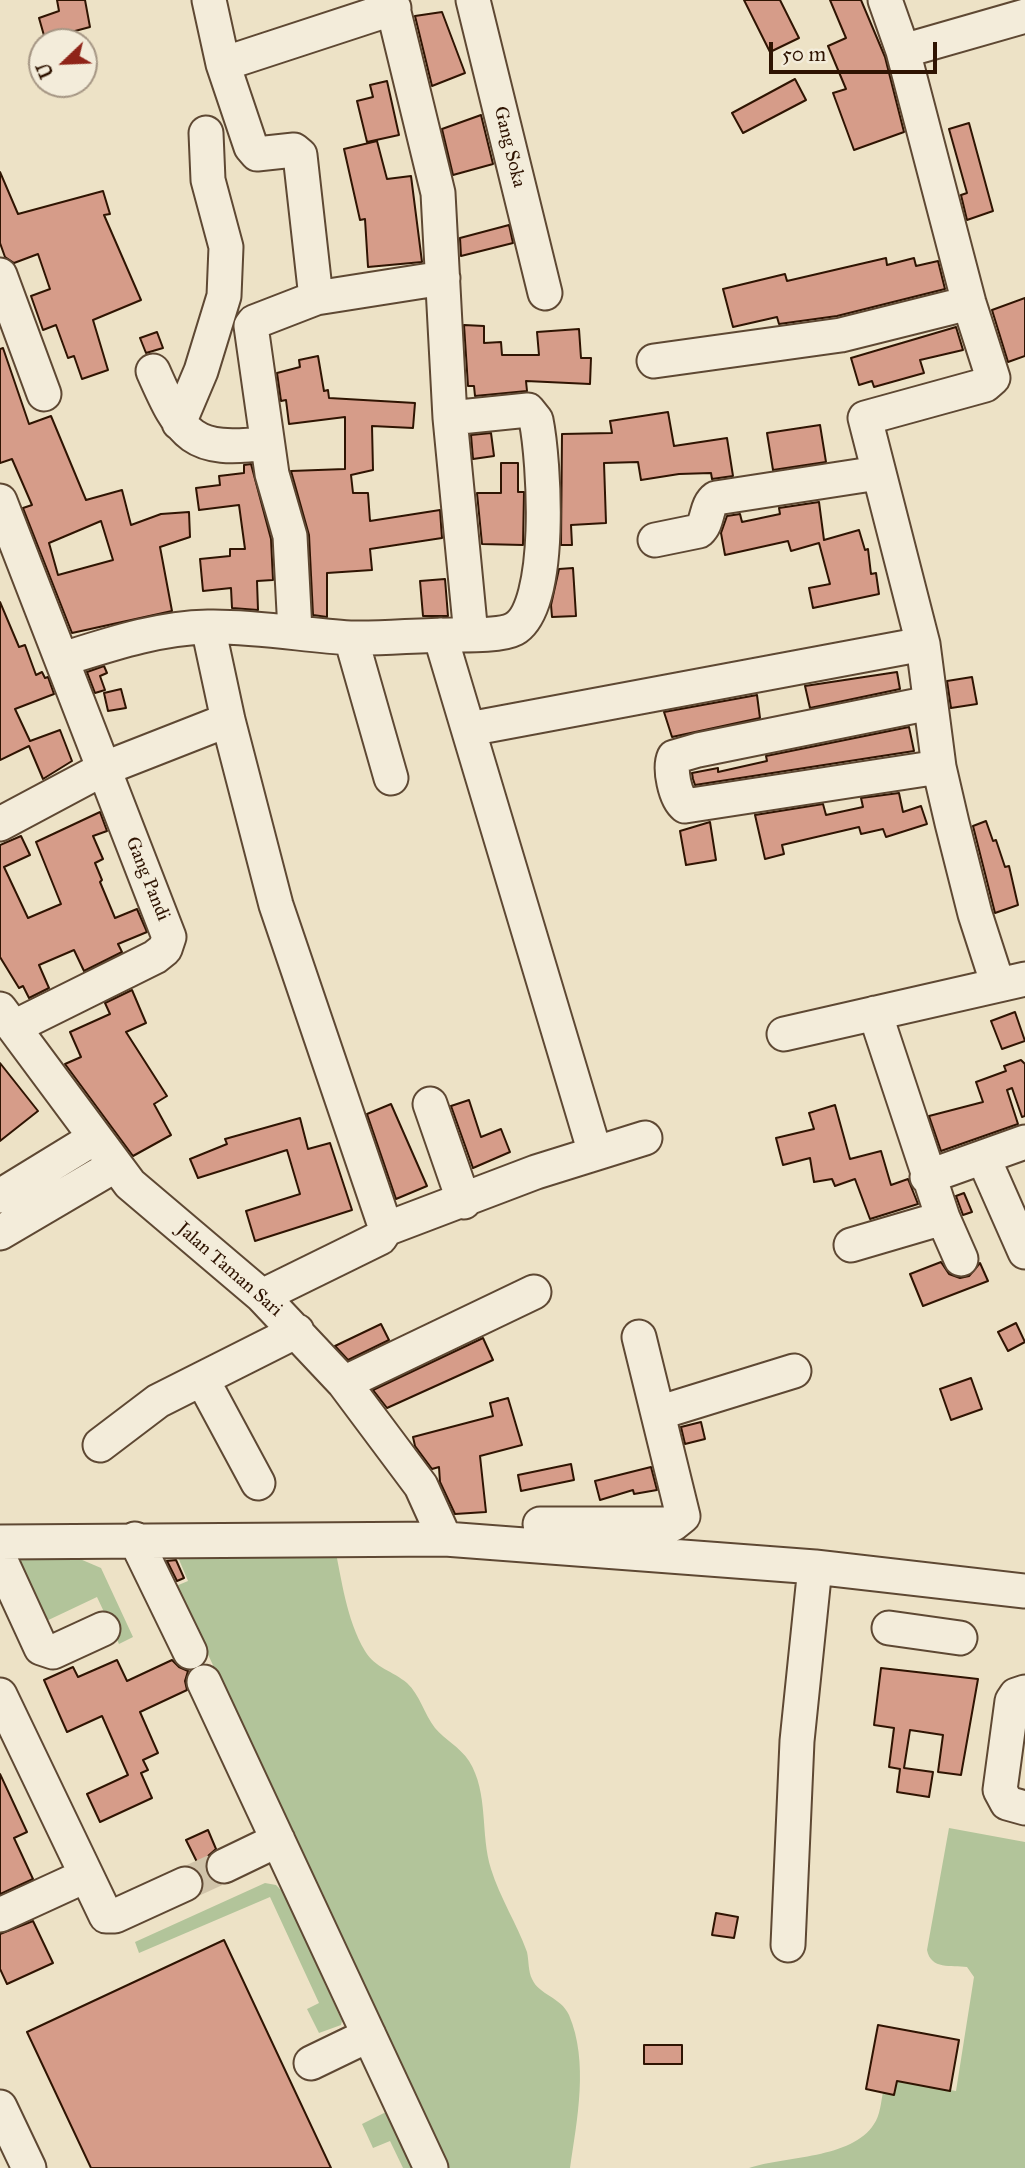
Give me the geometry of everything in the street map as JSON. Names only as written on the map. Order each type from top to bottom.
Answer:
[{"type":"street","points":[[209,0],[223,64],[251,147],[257,154],[294,150],[300,155],[316,298]]},
{"type":"street","name":"Gang Soka","points":[[473,0],[545,293]]},
{"type":"street","points":[[784,1034],[1012,982],[972,902],[939,767],[923,644],[864,418],[991,382],[992,373],[969,303],[903,51],[885,0]]},
{"type":"street","points":[[223,64],[393,4],[433,162],[443,278],[450,418],[455,635],[468,729],[595,1153]]},
{"type":"street","points":[[903,51],[1025,16]]},
{"type":"street","points":[[180,423],[201,371],[224,296],[226,247],[208,180],[206,133]]},
{"type":"street","points":[[0,275],[44,394]]},
{"type":"street","points":[[295,631],[290,536],[272,474],[251,326],[254,321],[316,298],[443,278]]},
{"type":"street","points":[[654,361],[841,335],[969,303]]},
{"type":"street","points":[[153,371],[180,423],[193,437],[207,444],[237,447],[267,443]]},
{"type":"street","points":[[64,659],[138,636],[208,627],[295,631],[351,638],[455,635],[510,631],[517,627],[536,585],[544,543],[535,415],[528,410],[450,418]]},
{"type":"street","points":[[655,540],[699,531],[705,525],[711,502],[716,498],[878,473]]},
{"type":"street","points":[[0,501],[64,659],[103,769]]},
{"type":"street","points":[[208,627],[228,720],[276,905],[386,1229]]},
{"type":"street","points":[[351,638],[391,778]]},
{"type":"street","points":[[468,729],[923,644]]},
{"type":"street","points":[[930,703],[698,750],[674,757],[672,763],[678,799],[685,806],[939,767]]},
{"type":"street","points":[[0,824],[103,769],[228,720]]},
{"type":"street","name":"Gang Pandi","points":[[7,1018],[155,957],[168,944],[168,931],[103,769]]},
{"type":"street","points":[[875,1013],[927,1177],[961,1259]]},
{"type":"street","name":"Jalan Taman Sari","points":[[7,1018],[114,1166],[141,1195],[262,1296],[344,1383],[421,1486],[442,1530]]},
{"type":"street","points":[[429,1104],[464,1202]]},
{"type":"street","points":[[262,1296],[380,1238],[386,1229],[595,1153],[645,1138]]},
{"type":"street","points":[[0,1196],[93,1139]]},
{"type":"street","points":[[927,1177],[1025,1142]]},
{"type":"street","points":[[983,1157],[1025,1252]]},
{"type":"street","points":[[0,1233],[114,1166]]},
{"type":"street","points":[[851,1245],[943,1218]]},
{"type":"street","points":[[344,1383],[534,1292]]},
{"type":"street","points":[[100,1445],[158,1401],[297,1331]]},
{"type":"street","points":[[0,1542],[679,1522],[683,1516],[639,1337]]},
{"type":"street","points":[[658,1413],[794,1371]]},
{"type":"street","points":[[202,1379],[258,1483]]},
{"type":"street","points":[[442,1530],[1025,1591]]},
{"type":"street","points":[[135,1539],[190,1652]]},
{"type":"street","points":[[0,1559],[41,1647],[53,1652],[103,1629]]},
{"type":"street","points":[[788,1945],[797,1741],[815,1567]]},
{"type":"street","points":[[920,1578],[902,1630],[960,1638]]},
{"type":"street","points":[[204,1682],[431,2168]]},
{"type":"street","points":[[1025,1692],[1016,1695],[1012,1701],[1000,1790],[1007,1803],[1025,1808]]},
{"type":"street","points":[[0,1695],[102,1912],[111,1917],[185,1884]]},
{"type":"street","points":[[224,1866],[278,1840]]},
{"type":"street","points":[[0,1915],[85,1876]]},
{"type":"street","points":[[311,2063],[369,2035]]},
{"type":"street","points":[[0,2107],[29,2168]]},
{"type":"green space","points":[[334,1544],[349,1613],[365,1651],[379,1665],[407,1683],[435,1728],[465,1756],[475,1773],[482,1800],[491,1869],[527,1952],[531,1976],[535,1984],[561,2004],[569,2015],[579,2052],[580,2071],[578,2111],[570,2168],[448,2168],[176,1586],[188,1581],[175,1550]]},
{"type":"green space","points":[[81,1553],[80,1559],[101,1568],[133,1637],[119,1644],[97,1597],[40,1624],[9,1554]]},
{"type":"green space","points":[[949,1828],[1025,1842],[1025,2168],[749,2168],[817,2155],[850,2144],[874,2124],[883,2092],[894,2094],[897,2081],[956,2091],[974,1977],[967,1967],[937,1964],[927,1950]]},
{"type":"green space","points":[[265,1883],[276,1885],[283,1892],[342,2021],[341,2025],[319,2033],[307,2009],[319,2003],[270,1897],[139,1953],[135,1942]]},
{"type":"green space","points":[[386,2112],[412,2168],[403,2168],[390,2141],[373,2148],[362,2124]]},
{"type":"building","points":[[57,0],[85,0],[90,27],[42,28],[39,18],[59,11]]},
{"type":"building","points":[[744,0],[780,0],[799,38],[770,52]]},
{"type":"building","points":[[830,0],[861,0],[885,57],[904,132],[854,150],[833,93],[846,89],[828,46],[846,38]]},
{"type":"building","points":[[442,12],[465,73],[432,86],[415,16]]},
{"type":"building","points":[[795,79],[806,100],[743,133],[732,113]]},
{"type":"building","points":[[387,81],[399,135],[367,142],[357,101],[373,97],[370,85]]},
{"type":"building","points":[[481,115],[493,164],[453,175],[442,129]]},
{"type":"building","points":[[969,123],[993,211],[967,220],[961,195],[967,193],[949,129]]},
{"type":"building","points":[[377,141],[387,179],[411,176],[422,262],[368,267],[365,219],[360,220],[344,149]]},
{"type":"building","points":[[0,172],[18,214],[103,191],[110,214],[104,215],[141,300],[93,320],[108,370],[82,379],[74,356],[68,358],[56,325],[43,330],[31,296],[50,289],[38,254],[14,263],[5,257],[0,243]]},
{"type":"building","points":[[509,225],[513,243],[461,256],[460,238]]},
{"type":"building","points":[[886,258],[887,265],[914,258],[916,266],[938,261],[945,289],[837,316],[779,324],[777,317],[733,327],[723,289],[785,274],[787,281]]},
{"type":"building","points":[[1025,298],[1025,356],[1008,362],[992,310]]},
{"type":"building","points":[[464,325],[484,326],[484,343],[501,342],[502,355],[539,355],[537,332],[579,329],[581,358],[591,358],[590,384],[526,381],[527,391],[475,396],[474,386],[468,386]]},
{"type":"building","points":[[956,327],[963,350],[920,360],[924,373],[874,387],[872,381],[859,385],[851,358]]},
{"type":"building","points":[[157,332],[163,348],[146,353],[140,338]]},
{"type":"building","points":[[3,348],[29,424],[51,416],[86,500],[122,490],[131,525],[161,514],[189,512],[190,537],[160,547],[172,611],[72,633],[23,508],[32,505],[12,459],[0,463],[0,349]],"holes":[[[101,521],[113,560],[58,575],[49,543]]]},
{"type":"building","points":[[318,356],[324,391],[328,390],[329,398],[415,403],[413,428],[372,426],[373,470],[351,475],[353,493],[368,493],[370,521],[440,510],[442,538],[370,549],[372,570],[327,573],[327,617],[313,615],[309,535],[291,471],[345,469],[345,417],[289,424],[286,400],[281,401],[277,373],[300,367],[299,360]]},
{"type":"building","points":[[668,412],[674,446],[727,438],[733,476],[712,479],[711,473],[679,474],[641,480],[638,462],[604,463],[606,523],[571,525],[572,545],[561,545],[562,434],[612,433],[610,421]]},
{"type":"building","points":[[820,425],[826,462],[773,470],[767,433]]},
{"type":"building","points":[[491,433],[494,456],[473,459],[471,435]]},
{"type":"building","points":[[501,463],[518,463],[518,492],[524,492],[523,545],[482,544],[477,493],[501,493]]},
{"type":"building","points":[[251,464],[271,539],[273,580],[257,581],[258,610],[232,608],[231,588],[203,591],[200,559],[230,556],[230,549],[245,549],[239,505],[199,510],[196,488],[220,485],[219,476],[244,473],[244,465]]},
{"type":"building","points":[[819,502],[824,540],[859,530],[865,550],[868,549],[871,574],[876,573],[879,594],[813,608],[809,588],[830,584],[819,543],[791,551],[788,541],[725,555],[721,533],[727,516],[740,514],[742,522],[780,514],[779,508]]},
{"type":"building","points":[[573,568],[576,616],[552,617],[551,605],[559,569]]},
{"type":"building","points":[[445,579],[448,616],[423,616],[420,581]]},
{"type":"building","points":[[0,602],[19,647],[25,645],[36,675],[42,672],[45,678],[48,677],[54,694],[15,709],[30,741],[60,730],[72,761],[43,779],[29,746],[0,760]]},
{"type":"building","points":[[104,666],[107,673],[100,676],[105,690],[95,693],[87,672]]},
{"type":"building","points":[[897,672],[900,689],[810,708],[805,686]]},
{"type":"building","points":[[972,677],[977,704],[951,708],[947,681]]},
{"type":"building","points":[[121,689],[126,708],[108,711],[104,693]]},
{"type":"building","points":[[757,695],[760,718],[672,737],[664,712]]},
{"type":"building","points":[[909,727],[914,751],[695,785],[693,779],[692,773],[718,768],[718,772],[767,761],[766,756]]},
{"type":"building","points":[[899,793],[903,812],[921,806],[927,824],[886,837],[883,829],[861,834],[859,827],[782,845],[784,854],[765,859],[755,815],[823,804],[826,815],[863,807],[861,798]]},
{"type":"building","points":[[100,812],[107,831],[93,836],[103,859],[95,863],[102,880],[100,882],[115,918],[137,909],[147,932],[118,944],[122,952],[84,971],[74,950],[39,965],[49,988],[29,998],[23,986],[19,988],[0,957],[0,845],[21,836],[30,855],[4,867],[28,918],[61,904],[36,842]]},
{"type":"building","points":[[986,821],[1005,867],[1009,866],[1018,905],[995,913],[973,826]]},
{"type":"building","points":[[710,822],[716,860],[686,865],[680,831]]},
{"type":"building","points":[[132,990],[146,1023],[126,1032],[167,1096],[154,1104],[171,1135],[133,1156],[65,1064],[81,1057],[70,1032],[110,1014],[105,1003]]},
{"type":"building","points":[[1015,1012],[1025,1041],[1002,1049],[991,1021]]},
{"type":"building","points":[[1021,1060],[1025,1064],[1025,1116],[1022,1117],[1012,1088],[1007,1090],[1018,1124],[941,1151],[929,1116],[983,1102],[976,1082],[1006,1071],[1004,1066]]},
{"type":"building","points":[[0,1063],[38,1111],[0,1141]]},
{"type":"building","points":[[469,1100],[481,1137],[501,1129],[510,1152],[473,1168],[451,1106]]},
{"type":"building","points":[[391,1104],[427,1186],[396,1199],[367,1114]]},
{"type":"building","points":[[835,1105],[850,1159],[881,1151],[891,1185],[908,1179],[918,1204],[870,1219],[855,1179],[835,1186],[832,1179],[814,1182],[810,1158],[783,1165],[776,1138],[814,1129],[809,1113]]},
{"type":"building","points":[[300,1118],[308,1149],[330,1143],[352,1210],[255,1241],[246,1211],[300,1194],[287,1150],[198,1178],[190,1159],[227,1144],[225,1139]]},
{"type":"building","points":[[964,1193],[972,1212],[963,1215],[956,1196]]},
{"type":"building","points":[[941,1262],[949,1274],[960,1278],[969,1276],[980,1263],[988,1281],[923,1306],[910,1274]]},
{"type":"building","points":[[1016,1323],[1025,1342],[1008,1351],[998,1332]]},
{"type":"building","points":[[381,1324],[389,1340],[348,1360],[335,1346]]},
{"type":"building","points":[[483,1338],[493,1360],[387,1408],[373,1390]]},
{"type":"building","points":[[971,1378],[982,1409],[951,1420],[940,1389]]},
{"type":"building","points":[[508,1398],[522,1445],[480,1456],[486,1512],[455,1514],[440,1482],[439,1467],[432,1469],[415,1446],[413,1437],[493,1416],[490,1403]]},
{"type":"building","points":[[701,1422],[705,1439],[685,1444],[681,1427]]},
{"type":"building","points":[[571,1464],[574,1480],[521,1491],[518,1475]]},
{"type":"building","points":[[651,1467],[657,1490],[634,1494],[633,1490],[600,1500],[595,1481]]},
{"type":"building","points":[[176,1560],[184,1578],[177,1581],[167,1561]]},
{"type":"building","points":[[117,1660],[127,1681],[172,1660],[188,1671],[185,1681],[187,1690],[140,1712],[158,1753],[143,1760],[148,1770],[141,1773],[152,1798],[100,1822],[87,1794],[128,1775],[102,1716],[67,1732],[44,1680],[73,1667],[78,1677]]},
{"type":"building","points":[[881,1668],[978,1679],[961,1775],[938,1772],[943,1735],[910,1730],[904,1768],[933,1772],[929,1797],[897,1792],[900,1769],[889,1767],[894,1728],[874,1725]]},
{"type":"building","points":[[0,1774],[27,1832],[14,1838],[33,1879],[0,1894]]},
{"type":"building","points":[[208,1830],[216,1849],[208,1856],[205,1865],[207,1875],[214,1882],[204,1887],[203,1877],[195,1868],[199,1866],[186,1840]]},
{"type":"building","points":[[716,1913],[738,1917],[734,1938],[712,1935]]},
{"type":"building","points":[[33,1921],[53,1963],[7,1984],[0,1969],[0,1934]]},
{"type":"building","points":[[224,1940],[331,2168],[91,2168],[27,2032]]},
{"type":"building","points":[[878,2025],[959,2040],[950,2091],[897,2081],[894,2095],[866,2089]]},
{"type":"building","points":[[644,2045],[682,2045],[682,2064],[644,2064]]},
{"type":"tunnel","points":[[185,1884],[224,1866]]}]
